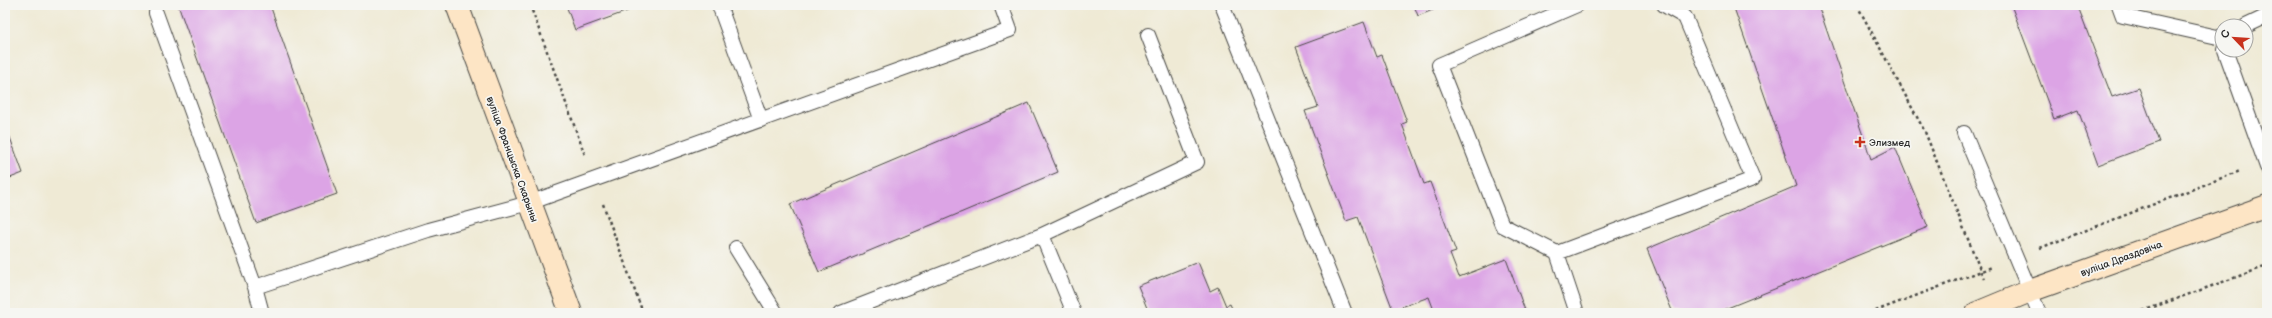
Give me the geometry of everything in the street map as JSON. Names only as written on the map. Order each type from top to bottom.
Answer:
[{"type":"street","name":"вуліца Францыска Скарыны","points":[[457,5],[529,203],[571,313]]},
{"type":"street","name":"вуліца Драздовіча","points":[[1986,309],[2030,291],[2267,206]]},
{"type":"lane","points":[[719,5],[761,120]]},
{"type":"lane","points":[[255,287],[428,230],[529,203],[1010,30],[1001,5]]},
{"type":"lane","points":[[1222,5],[1345,313]]},
{"type":"lane","points":[[1576,5],[1439,65],[1502,225],[1557,253],[1577,313]]},
{"type":"lane","points":[[1557,253],[1753,179],[1685,16],[1664,5]]},
{"type":"lane","points":[[2119,5],[2123,16],[2214,40]]},
{"type":"lane","points":[[156,14],[255,287],[262,313]]},
{"type":"lane","points":[[2254,22],[2267,16]]},
{"type":"lane","points":[[841,313],[1042,235],[1197,162],[1148,35]]},
{"type":"lane","points":[[2229,58],[2266,164]]},
{"type":"lane","points":[[1964,133],[2039,313]]},
{"type":"lane","points":[[1042,235],[1074,313]]},
{"type":"lane","points":[[736,248],[776,313]]},
{"type":"path","points":[[1857,5],[1925,132],[1981,271],[1986,309]]},
{"type":"path","points":[[1870,313],[2266,164]]},
{"type":"path","points":[[2137,313],[2267,266]]},
{"type":"building","points":[[178,5],[270,5],[337,194],[256,223]]},
{"type":"building","points":[[566,5],[644,5],[575,30]]},
{"type":"building","points":[[1414,5],[1445,5],[1418,16]]},
{"type":"building","points":[[1733,5],[1818,5],[1871,159],[1895,147],[1928,227],[1715,313],[1673,313],[1647,249],[1796,186]]},
{"type":"building","points":[[2011,5],[2077,5],[2112,97],[2139,88],[2159,142],[2098,165],[2078,110],[2054,119]]},
{"type":"building","points":[[1364,22],[1377,57],[1382,55],[1407,122],[1402,124],[1424,184],[1430,182],[1456,252],[1450,254],[1459,277],[1506,259],[1526,313],[1435,313],[1429,297],[1393,310],[1358,217],[1346,221],[1305,111],[1318,107],[1296,47]]},
{"type":"building","points":[[1029,103],[1058,172],[819,272],[790,204]]},
{"type":"building","points":[[5,124],[23,173],[5,180]]},
{"type":"building","points":[[1198,262],[1210,291],[1218,287],[1226,306],[1230,304],[1234,313],[1149,313],[1138,286]]},
{"type":"place","name":"Элизмед","points":[[1860,142]]}]
